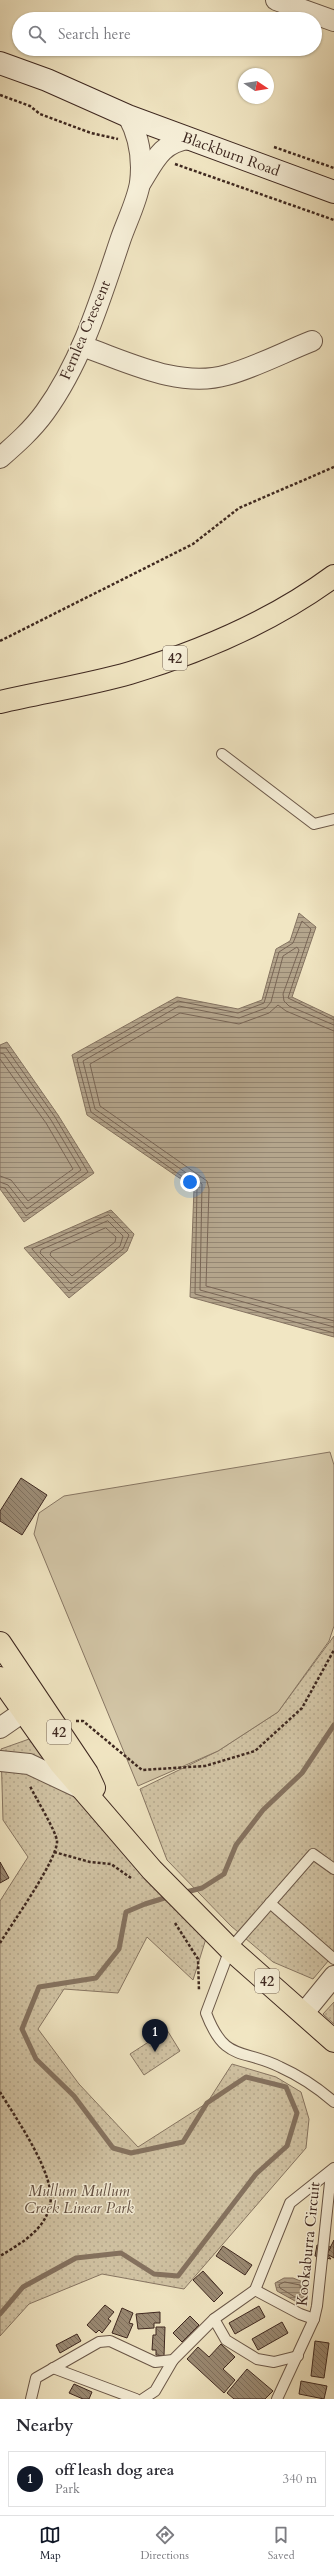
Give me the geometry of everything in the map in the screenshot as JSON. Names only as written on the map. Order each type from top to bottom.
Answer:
[{"type":"main road","name":"Blackburn Road","points":[[0,63],[47,80],[128,116],[334,192]]},
{"type":"main road","name":"Blackburn Road","points":[[0,79],[44,94],[128,116]]},
{"type":"main road","name":"42","points":[[0,702],[129,673],[194,652],[261,622],[310,594],[334,576]]},
{"type":"main road","name":"42","points":[[0,1643],[60,1763],[111,1824],[152,1870],[209,1929],[334,2041]]},
{"type":"main road","name":"42","points":[[0,1678],[57,1730],[87,1773],[111,1824]]},
{"type":"street","points":[[276,0],[309,12]]},
{"type":"street","points":[[322,17],[334,21]]},
{"type":"street","points":[[128,116],[149,155]]},
{"type":"street","name":"Fernlea Crescent","points":[[0,458],[21,440],[44,413],[64,382],[82,346],[149,155],[171,143],[189,139]]},
{"type":"street","points":[[82,346],[167,375],[201,378],[226,376],[312,341]]},
{"type":"street","points":[[0,1728],[31,1706]]},
{"type":"street","points":[[0,1761],[29,1764],[82,1788]]},
{"type":"street","points":[[303,2014],[334,1976]]},
{"type":"lane","points":[[222,754],[314,824],[334,818]]},
{"type":"lane","points":[[334,1870],[312,1854],[230,1949],[206,2013],[213,2032],[234,2052],[279,2066],[318,2089],[334,2102]]},
{"type":"lane","points":[[270,1903],[334,1959]]},
{"type":"lane","name":"Kookaburra Circuit","points":[[255,2290],[290,2203],[332,2171]]},
{"type":"lane","name":"Kookaburra Circuit","points":[[277,2399],[314,2319],[317,2306],[332,2171]]},
{"type":"lane","points":[[143,2399],[155,2391],[173,2360],[214,2319],[255,2290],[300,2314],[314,2319]]},
{"type":"lane","points":[[214,2319],[226,2340],[257,2359],[274,2362],[298,2356]]},
{"type":"lane","points":[[31,2399],[36,2378],[100,2342],[110,2341],[155,2362],[173,2360]]},
{"type":"lane","points":[[52,2368],[136,2399]]},
{"type":"path","points":[[0,95],[30,106],[40,114],[83,130],[119,139],[126,147],[334,220]]},
{"type":"path","points":[[0,641],[193,544],[239,508],[334,467]]},
{"type":"path","points":[[57,1730],[71,1720],[83,1721],[142,1770],[204,1766],[255,1751],[302,1708],[334,1650]]},
{"type":"path","points":[[0,1943],[54,1852],[57,1841],[56,1835],[29,1783],[29,1764]]},
{"type":"path","points":[[54,1852],[90,1862],[111,1864],[126,1873],[133,1881]]},
{"type":"path","points":[[174,1922],[198,1959],[198,1986],[206,2013]]},
{"type":"path","points":[[0,2092],[44,2167],[50,2204],[41,2224],[30,2237],[0,2256]]},
{"type":"green space","points":[[330,1452],[334,1465],[334,1626],[329,1641],[278,1712],[218,1751],[138,1786],[34,1534],[39,1513],[64,1496]]},
{"type":"green space","points":[[334,1636],[334,1954],[313,1979],[273,1962],[231,1926],[167,1860],[140,1789],[218,1751],[278,1712]]},
{"type":"green space","name":"Mullum Mullum Creek Linear Park","points":[[32,1738],[209,1929],[193,1980],[147,1937],[118,1993],[64,1989],[38,2029],[79,2084],[138,2147],[207,2103],[232,2064],[276,2077],[301,2092],[309,2119],[306,2148],[184,2289],[102,2274],[29,2304],[0,2336],[0,1901],[28,1857],[3,1820],[1,1749]]},
{"type":"green space","points":[[334,2002],[334,2024],[323,2014]]},
{"type":"green space","points":[[167,2030],[180,2051],[144,2075],[130,2054]]},
{"type":"water","points":[[299,913],[316,927],[292,997],[334,1017],[334,1337],[190,1297],[194,1188],[87,1115],[72,1055],[177,997],[238,1009],[262,1000],[276,949],[290,941]]},
{"type":"water","points":[[7,1042],[58,1115],[94,1173],[24,1222],[0,1189],[0,1045]]},
{"type":"water","points":[[111,1210],[134,1234],[127,1251],[69,1298],[24,1248]]},
{"type":"water","points":[[284,2278],[293,2278],[303,2282],[305,2295],[301,2300],[295,2301],[277,2291],[275,2283]]},
{"type":"building","points":[[21,1478],[47,1495],[22,1535],[0,1521],[0,1511]]},
{"type":"building","points":[[0,1862],[9,1878],[0,1883]]},
{"type":"building","points":[[334,2240],[334,2258],[327,2254]]},
{"type":"building","points":[[317,2245],[331,2247],[327,2254],[331,2259],[315,2256]]},
{"type":"building","points":[[223,2246],[252,2265],[245,2275],[216,2256]]},
{"type":"building","points":[[203,2271],[223,2293],[214,2302],[193,2280]]},
{"type":"building","points":[[105,2305],[114,2312],[108,2319],[111,2321],[102,2333],[99,2330],[96,2333],[87,2325]]},
{"type":"building","points":[[259,2306],[265,2317],[235,2334],[229,2323]]},
{"type":"building","points":[[122,2308],[133,2313],[129,2323],[133,2324],[127,2338],[112,2333]]},
{"type":"building","points":[[160,2312],[160,2323],[154,2323],[154,2328],[138,2329],[136,2314]]},
{"type":"building","points":[[190,2316],[199,2325],[182,2342],[173,2333]]},
{"type":"building","points":[[282,2322],[288,2333],[258,2350],[252,2339]]},
{"type":"building","points":[[156,2327],[165,2327],[164,2356],[156,2355],[156,2350],[152,2350],[153,2335],[156,2335]]},
{"type":"building","points":[[77,2334],[81,2341],[60,2353],[56,2345]]},
{"type":"building","points":[[315,2341],[329,2343],[324,2378],[311,2376]]},
{"type":"building","points":[[221,2344],[235,2357],[223,2369],[235,2380],[224,2393],[187,2359],[198,2347],[209,2357]]},
{"type":"building","points":[[247,2369],[273,2391],[265,2399],[234,2399],[227,2393]]},
{"type":"building","points":[[301,2381],[327,2386],[324,2399],[299,2394]]},
{"type":"building","points":[[74,2384],[92,2392],[89,2399],[83,2399],[69,2393]]},
{"type":"waterway","points":[[182,1893],[202,1888],[224,1874],[236,1845],[263,1810],[302,1773],[334,1725]]},
{"type":"waterway","points":[[0,2314],[23,2287],[76,2258],[121,2253],[154,2274],[178,2276],[256,2174],[287,2146],[297,2113],[286,2087],[246,2077],[207,2103],[183,2142],[131,2153],[113,2148],[74,2096],[36,2059],[22,2029],[39,1987],[96,1978],[119,1949],[126,1912],[171,1896]]},
{"type":"place","name":"off leash dog area","points":[[155,2052]]}]
